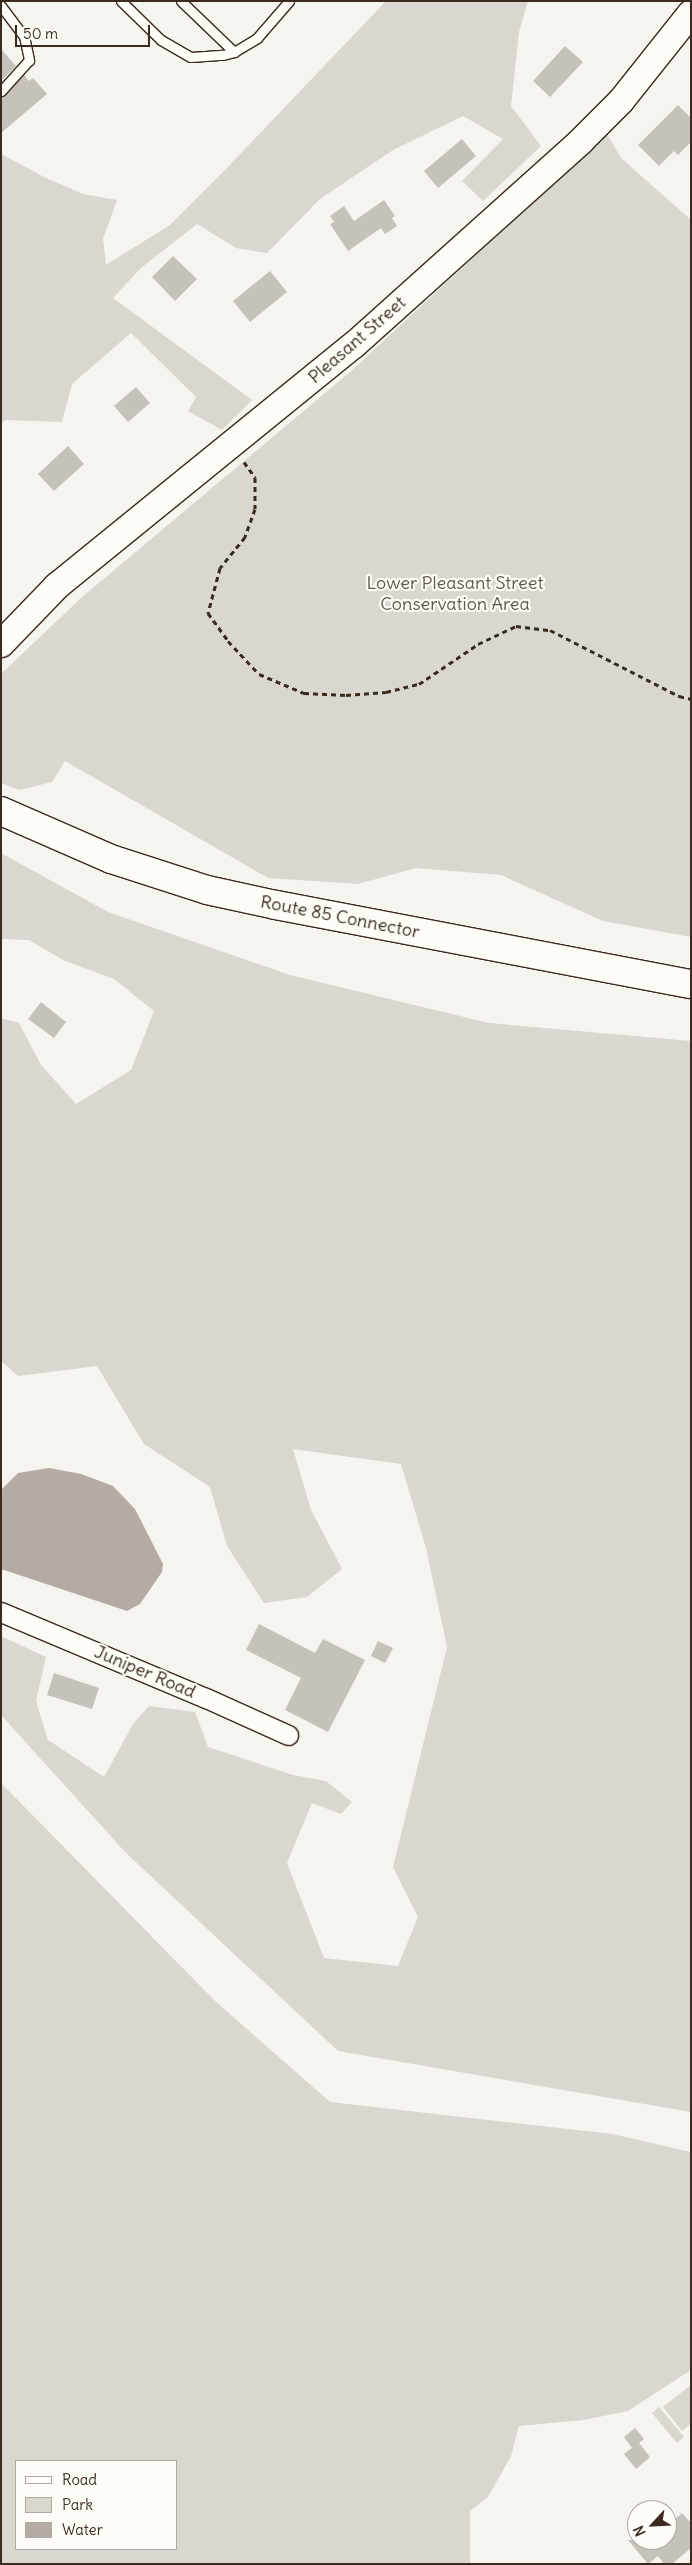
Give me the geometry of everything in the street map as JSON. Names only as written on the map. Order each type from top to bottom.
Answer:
[{"type":"main road","name":"Route 85 Connector","points":[[1,811],[111,859],[173,880],[223,894],[691,984]]},
{"type":"street","name":"Pleasant Street","points":[[1,644],[58,586],[354,345],[580,142],[621,101],[691,13]]},
{"type":"street","name":"Juniper Road","points":[[1,1612],[206,1698],[288,1735]]},
{"type":"lane","points":[[121,1],[162,40],[190,57],[223,55],[234,52],[257,38],[289,1]]},
{"type":"lane","points":[[181,1],[234,52]]},
{"type":"lane","points":[[1,6],[24,36],[29,60],[1,91]]},
{"type":"path","points":[[232,446],[255,477],[255,509],[245,537],[220,568],[208,613],[228,641],[259,674],[304,693],[346,695],[386,692],[420,684],[478,644],[516,626],[550,630],[679,696],[691,699]]},
{"type":"green space","points":[[386,1],[528,1],[519,32],[511,106],[541,146],[483,201],[462,181],[503,139],[463,116],[393,150],[320,199],[267,253],[236,248],[197,224],[141,268],[113,298],[252,400],[222,430],[188,411],[196,397],[131,333],[72,384],[62,422],[6,420],[1,423],[1,154],[44,177],[83,194],[117,200],[103,239],[106,265],[170,225]]},
{"type":"green space","name":"Lower Pleasant Street Conservation Area","points":[[607,134],[621,158],[691,220],[691,937],[603,921],[501,875],[416,868],[358,884],[268,878],[65,761],[52,782],[19,790],[1,783],[1,674],[81,598],[350,372]]},
{"type":"green space","points":[[1,853],[108,912],[290,975],[489,1023],[691,1041],[691,2112],[338,2051],[126,1853],[1,1715],[1,1636],[46,1657],[36,1701],[48,1740],[104,1777],[133,1724],[149,1706],[195,1712],[208,1747],[293,1775],[326,1781],[352,1802],[341,1814],[312,1803],[287,1863],[324,1958],[398,1966],[418,1917],[393,1867],[447,1647],[426,1548],[401,1464],[293,1449],[311,1510],[342,1569],[307,1597],[264,1603],[227,1546],[210,1487],[144,1444],[97,1366],[18,1376],[1,1361],[1,1018],[19,1023],[41,1065],[76,1104],[131,1070],[154,1011],[114,979],[63,960],[29,940],[1,939]]},
{"type":"green space","points":[[1,1783],[214,2000],[330,2102],[612,2134],[691,2152],[691,2370],[628,2411],[584,2420],[519,2426],[511,2456],[488,2497],[470,2511],[470,2564],[1,2564]]},
{"type":"green space","points":[[691,2385],[691,2424],[682,2431],[663,2407]]},
{"type":"green space","points":[[659,2407],[684,2437],[677,2443],[652,2413]]},
{"type":"water","points":[[49,1468],[81,1474],[113,1486],[135,1509],[163,1564],[162,1572],[140,1604],[127,1611],[1,1569],[1,1490],[18,1473]]},
{"type":"building","points":[[565,46],[583,62],[550,97],[533,81]]},
{"type":"building","points":[[1,49],[16,66],[1,81]]},
{"type":"building","points":[[24,75],[29,81],[33,78],[47,94],[1,133],[1,97]]},
{"type":"building","points":[[678,105],[691,118],[691,142],[678,155],[674,151],[659,166],[638,145]]},
{"type":"building","points":[[462,139],[476,156],[438,188],[424,171]]},
{"type":"building","points":[[384,200],[395,216],[392,218],[397,226],[385,234],[381,228],[348,251],[330,224],[334,222],[330,216],[344,206],[354,221]]},
{"type":"building","points":[[173,256],[197,279],[175,301],[152,277]]},
{"type":"building","points":[[270,271],[287,292],[250,322],[233,301]]},
{"type":"building","points":[[136,387],[150,403],[128,422],[114,406]]},
{"type":"building","points":[[68,446],[84,464],[54,491],[38,474]]},
{"type":"building","points":[[41,1002],[66,1022],[54,1038],[28,1019]]},
{"type":"building","points":[[259,1624],[315,1653],[323,1639],[365,1660],[328,1732],[285,1710],[301,1678],[246,1650]]},
{"type":"building","points":[[378,1641],[393,1648],[385,1663],[371,1656]]},
{"type":"building","points":[[54,1673],[99,1688],[92,1709],[47,1695]]},
{"type":"building","points":[[635,2428],[644,2439],[639,2443],[650,2457],[636,2469],[624,2454],[632,2448],[624,2437]]},
{"type":"building","points":[[682,2513],[691,2523],[691,2548],[672,2564],[664,2564],[658,2556],[648,2564],[636,2550],[677,2550],[677,2517]]}]
